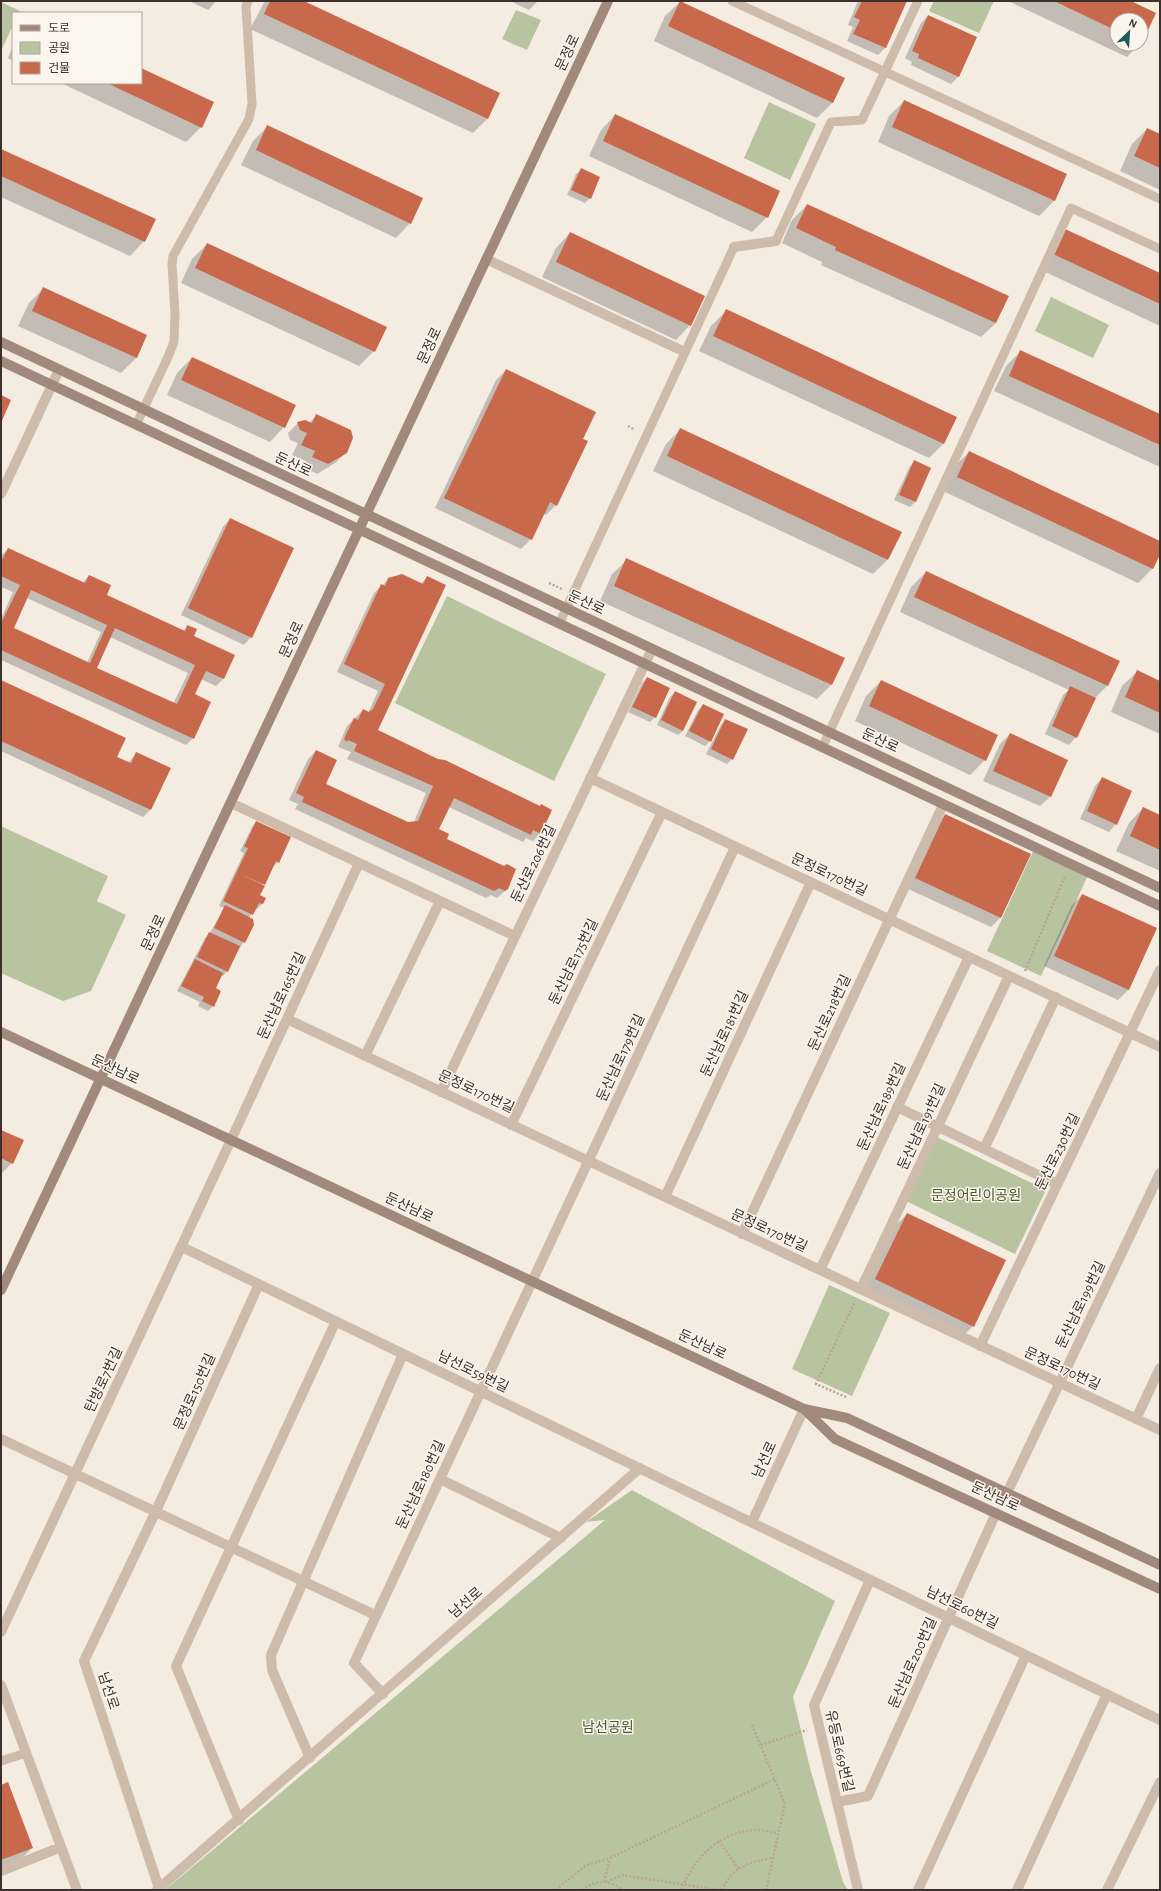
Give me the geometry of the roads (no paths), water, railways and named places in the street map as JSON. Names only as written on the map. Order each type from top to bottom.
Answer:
[{"type":"main road","name":"문정로","points":[[1,1290],[608,1]]},
{"type":"main road","name":"둔산로","points":[[1,342],[1160,888]]},
{"type":"main road","points":[[1,361],[1160,906]]},
{"type":"main road","name":"둔산남로","points":[[1,1032],[804,1409],[847,1418],[1160,1565]]},
{"type":"main road","name":"둔산남로","points":[[804,1409],[835,1438],[1160,1589]]},
{"type":"street","points":[[734,247],[776,241]]},
{"type":"street","points":[[486,259],[686,352]]},
{"type":"street","points":[[1,494],[59,370]]},
{"type":"street","name":"둔산로206번길","points":[[441,1092],[652,649]]},
{"type":"street","name":"문정로170번길","points":[[590,778],[1160,1047]]},
{"type":"street","points":[[231,803],[515,936]]},
{"type":"street","name":"둔산로218번길","points":[[742,1234],[943,805]]},
{"type":"street","name":"둔산남로175번길","points":[[511,1125],[662,812]]},
{"type":"street","name":"둔산남로179번길","points":[[532,1281],[735,847]]},
{"type":"street","name":"둔산남로165번길","points":[[231,1140],[358,863]]},
{"type":"street","name":"둔산남로181번길","points":[[665,1197],[811,882]]},
{"type":"street","points":[[365,1056],[440,901]]},
{"type":"street","name":"둔산남로189번길","points":[[820,1270],[969,956]]},
{"type":"street","name":"둔산로230번길","points":[[980,1346],[1160,970]]},
{"type":"street","name":"둔산남로191번길","points":[[861,1290],[1009,976]]},
{"type":"street","points":[[984,1149],[1056,997]]},
{"type":"street","name":"문정로170번길","points":[[287,1019],[1160,1430]]},
{"type":"street","points":[[897,1107],[1057,1184]]},
{"type":"street","name":"탄방로7번길","points":[[1,1632],[231,1140]]},
{"type":"street","name":"둔산남로199번길","points":[[1007,1493],[1160,1173]]},
{"type":"street","name":"남선로59번길","points":[[182,1246],[752,1522]]},
{"type":"street","name":"둔산남로180번길","points":[[383,1694],[354,1662],[532,1281]]},
{"type":"street","name":"문정로150번길","points":[[156,1511],[259,1284]]},
{"type":"street","points":[[239,1820],[176,1666],[336,1321]]},
{"type":"street","points":[[310,1758],[272,1670],[271,1655],[403,1354]]},
{"type":"street","points":[[1136,1419],[1160,1368]]},
{"type":"street","name":"남선로","points":[[752,1522],[804,1409]]},
{"type":"street","points":[[1,1439],[375,1615]]},
{"type":"street","name":"남선로","points":[[156,1511],[84,1661],[158,1889],[310,1758],[640,1468]]},
{"type":"street","points":[[440,1479],[561,1538]]},
{"type":"street","name":"둔산남로200번길","points":[[837,1802],[868,1796],[996,1513]]},
{"type":"street","name":"남선로60번길","points":[[752,1522],[1160,1720]]},
{"type":"street","name":"유등로669번길","points":[[858,1890],[814,1705],[870,1580]]},
{"type":"street","points":[[918,1890],[1026,1655]]},
{"type":"street","points":[[1,1685],[77,1890]]},
{"type":"street","points":[[1017,1890],[1107,1694]]},
{"type":"street","points":[[1107,1890],[1160,1782]]},
{"type":"street","points":[[1,1871],[61,1847]]},
{"type":"lane","points":[[136,425],[174,342],[175,314],[172,264],[173,256],[249,119],[252,104],[246,7],[248,1]]},
{"type":"lane","points":[[732,1],[1160,199]]},
{"type":"lane","points":[[776,241],[831,122],[862,120],[918,1]]},
{"type":"lane","points":[[822,748],[1071,208],[1160,249]]},
{"type":"lane","points":[[559,624],[734,247]]},
{"type":"lane","points":[[1,1761],[26,1753]]},
{"type":"park label","name":"문정어린이공원","points":[[976,1196]]},
{"type":"park label","name":"남선공원","points":[[608,1728]]}]
